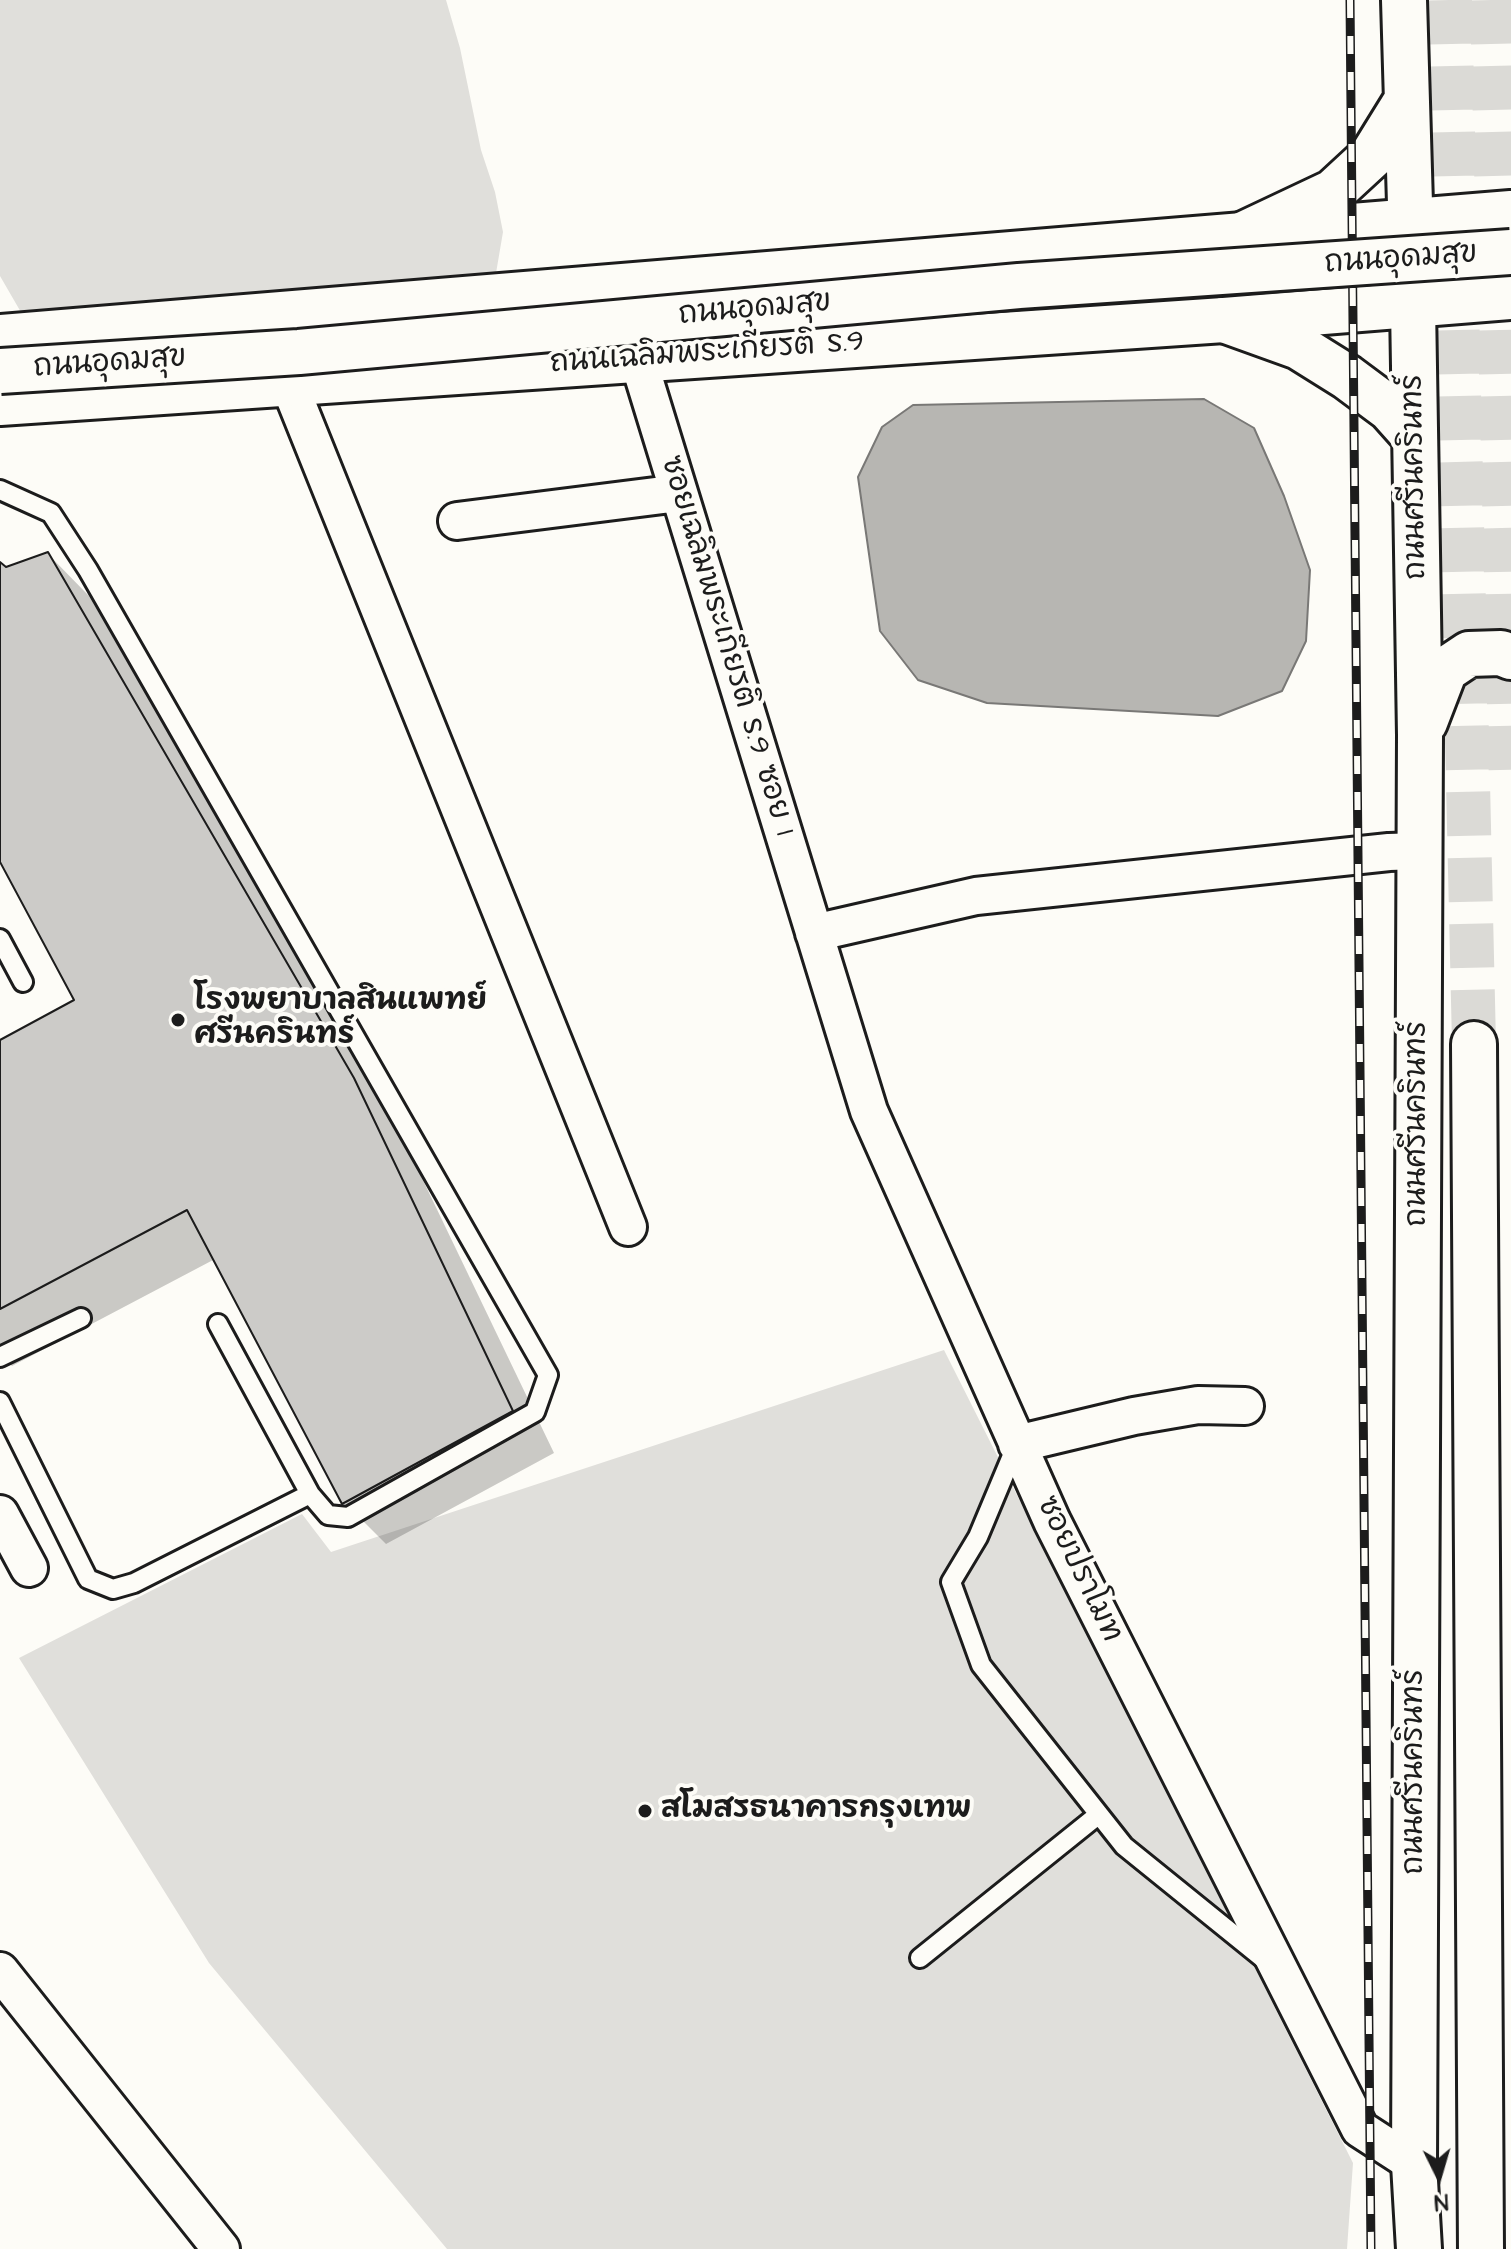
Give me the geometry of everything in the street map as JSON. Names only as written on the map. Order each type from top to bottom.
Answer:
[{"type":"main road","name":"ถนนศรีนครินทร์","points":[[1404,0],[1420,735],[1414,2164],[1419,2249]]},
{"type":"main road","points":[[1244,234],[1333,192],[1372,156],[1406,101]]},
{"type":"main road","name":"ถนนอุดมสุข","points":[[1411,220],[1511,213]]},
{"type":"main road","points":[[2,341],[1411,220]]},
{"type":"main road","points":[[1066,249],[1106,257],[1120,268],[1126,285],[1119,305],[1108,315],[1074,329]]},
{"type":"main road","name":"ถนนอุดมสุข","points":[[2,341],[299,352],[1019,286],[1511,252]]},
{"type":"main road","name":"ถนนอุดมสุข","points":[[1413,306],[1511,297]]},
{"type":"main road","name":"ถนนเฉลิมพระเกียรติ ร.9","points":[[0,403],[1413,306]]},
{"type":"main road","points":[[1224,320],[1311,354],[1390,409],[1415,437]]},
{"type":"main road","points":[[1420,735],[1445,670],[1469,654],[1501,653],[1511,657]]},
{"type":"main road","name":"ถนนศรีนครินทร์","points":[[1474,1044],[1481,2249]]},
{"type":"street","name":"ซอยเฉลิมพระเกียรติ ร.9 ซอย 1","points":[[638,359],[814,933]]},
{"type":"street","points":[[289,384],[628,1227]]},
{"type":"street","points":[[457,521],[679,493]]},
{"type":"street","points":[[814,933],[976,896],[1420,851]]},
{"type":"street","name":"ซอยปราโมท","points":[[814,933],[869,1111],[1052,1521],[1360,2129],[1414,2164]]},
{"type":"street","points":[[1017,1444],[1198,1405],[1245,1406]]},
{"type":"street","points":[[0,1514],[29,1568]]},
{"type":"street","points":[[0,1971],[221,2249]]},
{"type":"lane","points":[[0,490],[51,513],[88,570],[548,1375],[535,1412],[348,1517],[328,1515],[310,1494],[218,1324]]},
{"type":"lane","points":[[0,939],[23,982]]},
{"type":"lane","points":[[0,1357],[81,1318]]},
{"type":"lane","points":[[0,1402],[88,1579],[113,1589],[134,1583],[310,1494]]},
{"type":"lane","points":[[1017,1444],[978,1537],[951,1582],[981,1665],[1124,1846],[1280,1972]]},
{"type":"lane","points":[[920,1958],[1098,1815]]},
{"type":"shaded area","points":[[0,0],[446,0],[503,232],[495,279],[22,314],[0,276]]},
{"type":"shaded area","points":[[1204,399],[1254,428],[1284,496],[1310,570],[1306,641],[1282,691],[1218,716],[987,703],[918,680],[880,631],[858,477],[882,427],[913,405]]},
{"type":"shaded area","name":"สโมสรธนาคารกรุงเทพ","points":[[944,1350],[1353,2163],[1347,2249],[447,2249],[209,1963],[19,1658],[302,1514],[331,1552]]},
{"type":"building","name":"โรงพยาบาลสินแพทย์ ศรีนครินทร์","points":[[48,552],[354,1078],[513,1411],[342,1504],[187,1210],[0,1309],[0,1040],[74,1000],[0,862],[0,562],[6,567]]},
{"type":"tunnel","points":[[1450,0],[1474,1044]]},
{"type":"tunnel","points":[[1492,0],[1511,785]]},
{"type":"railway","points":[[1350,0],[1371,2249]]},
{"type":"place","name":"โรงพยาบาลสินแพทย์ ศรีนครินทร์","points":[[178,1020]]},
{"type":"place","name":"สโมสรธนาคารกรุงเทพ","points":[[645,1811]]}]
